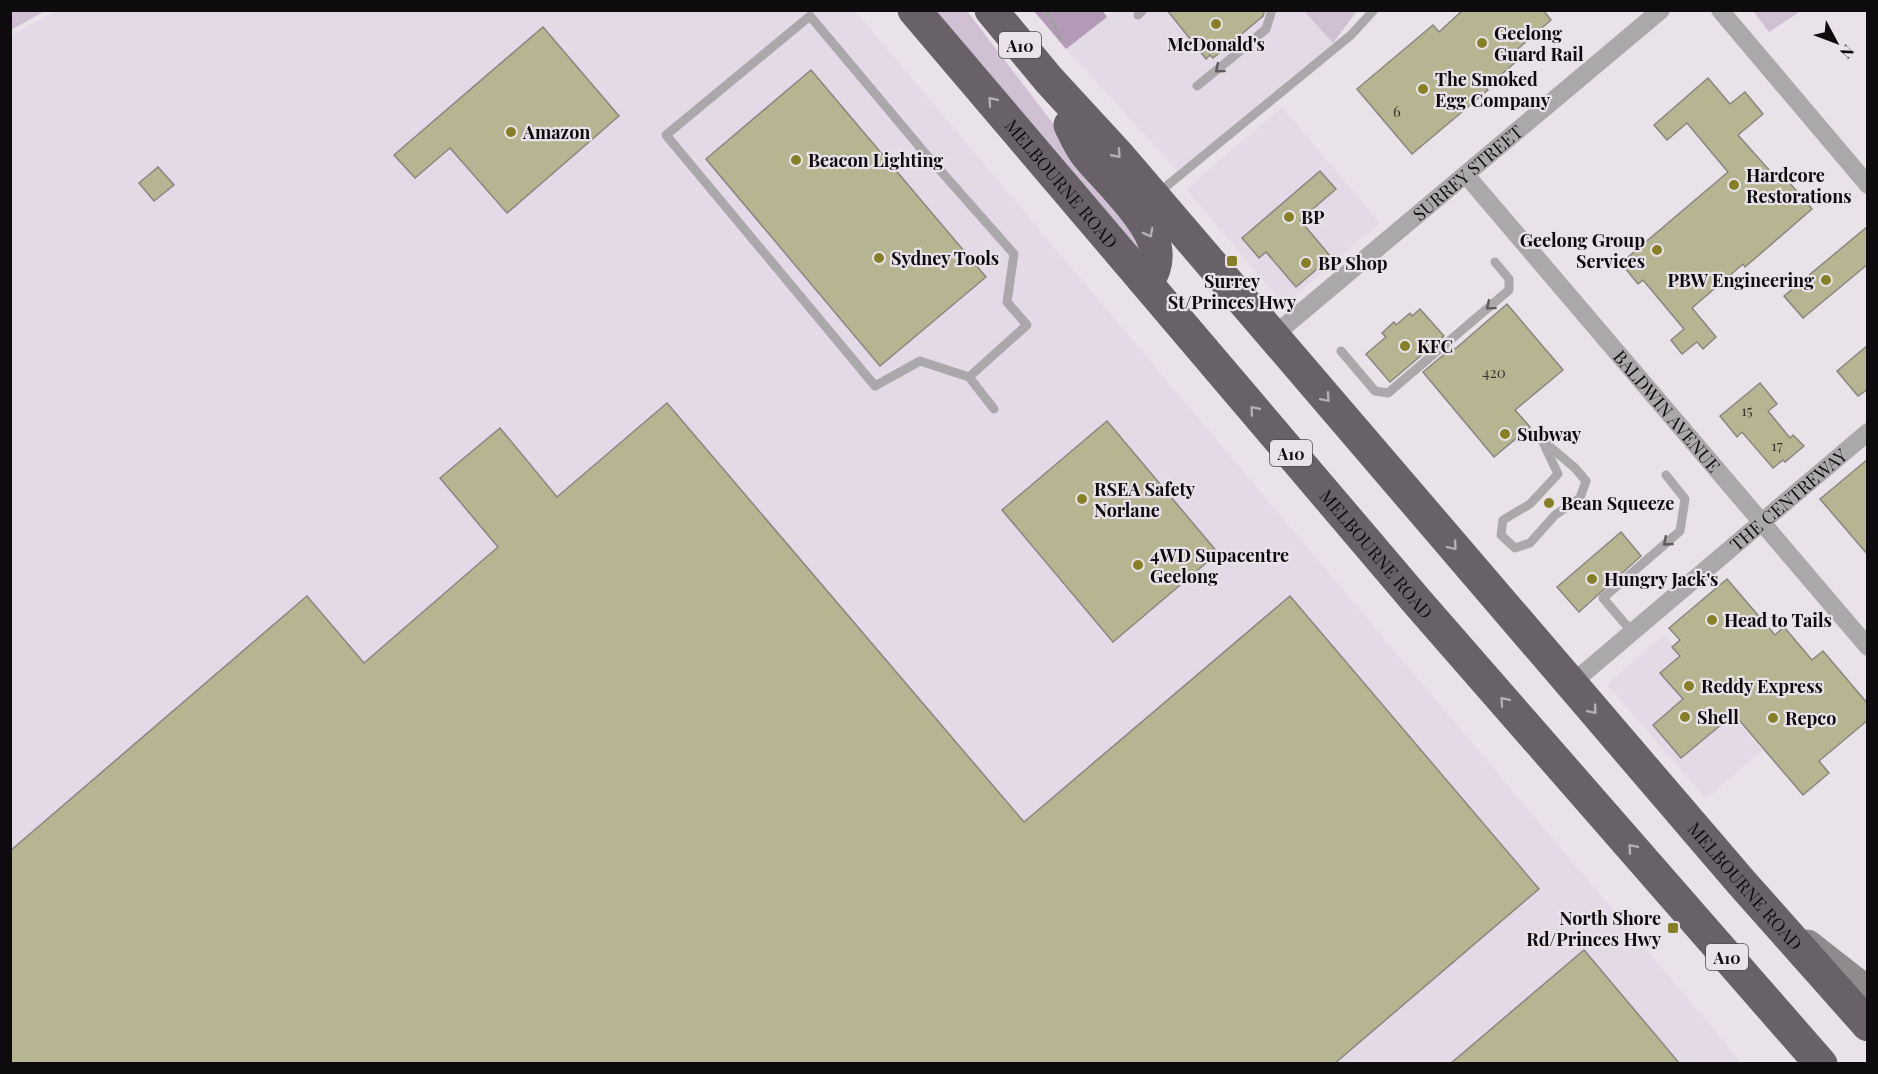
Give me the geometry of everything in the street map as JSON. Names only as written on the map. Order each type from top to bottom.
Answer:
[{"type":"highway","name":"MELBOURNE ROAD","points":[[914,10],[1412,596],[1821,1064]]},
{"type":"highway","name":"MELBOURNE ROAD","points":[[991,10],[1049,80],[1154,196],[1763,906],[1868,1024]]},
{"type":"highway","points":[[1049,80],[1084,152],[1137,214],[1152,237],[1156,252],[1156,266],[1147,283]]},
{"type":"main road","points":[[1763,906],[1868,990]]},
{"type":"street","name":"SURREY STREET","points":[[1273,336],[1660,10]]},
{"type":"street","points":[[1720,10],[1868,185]]},
{"type":"street","name":"BALDWIN AVENUE","points":[[1466,175],[1868,647]]},
{"type":"street","name":"THE CENTREWAY","points":[[1571,684],[1868,432]]},
{"type":"lane","points":[[1197,87],[1266,29],[1272,10]]},
{"type":"lane","points":[[1154,196],[1351,35],[1374,10]]},
{"type":"lane","points":[[969,377],[1027,325],[1007,302],[1014,254],[924,152],[810,16],[666,135],[875,386],[920,360],[969,377],[994,409]]},
{"type":"lane","points":[[1341,351],[1376,391],[1388,393],[1509,290],[1509,279],[1495,262]]},
{"type":"lane","points":[[1542,440],[1575,468],[1586,482],[1580,498],[1555,515],[1530,543],[1515,548],[1501,535],[1503,520],[1530,504],[1558,474],[1542,440]]},
{"type":"lane","points":[[1632,632],[1604,598],[1680,531],[1686,499],[1666,475]]},
{"type":"path","points":[[1046,10],[1062,42]]},
{"type":"shaded area","points":[[11,10],[45,10],[45,11],[11,30]]},
{"type":"shaded area","points":[[58,10],[855,11],[1742,1063],[11,1063],[10,36]]},
{"type":"shaded area","points":[[1115,10],[1304,11],[1333,43],[1178,171],[1066,49]]},
{"type":"shaded area","points":[[934,11],[967,11],[1055,126],[1134,223],[1143,254]]},
{"type":"shaded area","points":[[1034,11],[1103,11],[1107,17],[1066,49]]},
{"type":"shaded area","points":[[1304,11],[1357,11],[1333,43]]},
{"type":"shaded area","points":[[1753,11],[1801,11],[1769,32]]},
{"type":"shaded area","points":[[1282,107],[1380,223],[1284,305],[1186,189]]},
{"type":"shaded area","name":"Shell","points":[[1664,635],[1762,750],[1706,799],[1607,684]]},
{"type":"building","name":"McDonald's","points":[[1167,10],[1265,10],[1263,16],[1213,58],[1210,55],[1206,59]]},
{"type":"building","points":[[1463,10],[1543,10],[1551,20],[1513,53],[1519,59],[1486,88],[1488,90],[1412,154],[1357,89],[1433,25],[1439,32]]},
{"type":"building","name":"Amazon","points":[[543,27],[619,116],[507,213],[450,148],[415,178],[394,155]]},
{"type":"building","points":[[811,70],[986,277],[880,366],[706,159]]},
{"type":"building","points":[[1708,78],[1730,104],[1745,92],[1763,114],[1738,135],[1777,179],[1782,174],[1812,209],[1745,267],[1743,264],[1692,308],[1716,337],[1703,349],[1697,342],[1682,354],[1671,340],[1684,329],[1643,280],[1638,284],[1621,263],[1728,172],[1687,123],[1667,140],[1654,125]]},
{"type":"building","points":[[158,167],[174,185],[154,201],[139,183]]},
{"type":"building","points":[[1320,171],[1336,189],[1300,220],[1331,257],[1296,287],[1266,252],[1259,258],[1242,238]]},
{"type":"building","name":"PBW Engineering","points":[[1868,226],[1868,264],[1803,318],[1784,296]]},
{"type":"building","points":[[1507,304],[1563,370],[1515,410],[1530,427],[1494,457],[1423,372],[1453,347],[1455,349]]},
{"type":"building","name":"KFC","points":[[1420,309],[1444,336],[1390,382],[1366,354],[1386,337],[1382,333],[1394,322],[1396,325],[1410,313],[1412,316]]},
{"type":"building","points":[[1868,345],[1868,389],[1858,396],[1837,371]]},
{"type":"building","points":[[1760,383],[1777,404],[1768,411],[1790,438],[1793,435],[1804,446],[1785,462],[1783,460],[1773,468],[1742,432],[1737,437],[1720,416]]},
{"type":"building","points":[[667,403],[1024,822],[1290,596],[1539,889],[1334,1064],[10,1064],[10,851],[307,596],[364,663],[498,547],[440,478],[500,428],[557,497]]},
{"type":"building","points":[[1107,421],[1218,553],[1113,642],[1002,510]]},
{"type":"building","points":[[1868,459],[1868,555],[1820,499]]},
{"type":"building","name":"Hungry Jack's","points":[[1621,532],[1641,556],[1579,612],[1557,587]]},
{"type":"building","points":[[1727,579],[1775,635],[1784,627],[1812,660],[1823,651],[1868,704],[1868,720],[1819,761],[1829,773],[1803,795],[1734,714],[1681,758],[1653,725],[1683,699],[1660,673],[1680,656],[1672,647],[1680,640],[1669,628]]},
{"type":"building","points":[[1584,950],[1680,1064],[1450,1064]]},
{"type":"place","name":"McDonald's","points":[[1216,24]]},
{"type":"place","name":"Geelong Guard Rail","points":[[1482,43]]},
{"type":"place","name":"The Smoked Egg Company","points":[[1423,89]]},
{"type":"place","name":"Amazon","points":[[511,132]]},
{"type":"place","name":"Beacon Lighting","points":[[796,160]]},
{"type":"place","name":"Hardcore Restorations","points":[[1734,185]]},
{"type":"place","name":"BP","points":[[1289,217]]},
{"type":"place","name":"Geelong Group Services","points":[[1657,250]]},
{"type":"place","name":"Sydney Tools","points":[[879,258]]},
{"type":"place","name":"Surrey St/Princes Hwy","points":[[1232,261]]},
{"type":"place","name":"BP Shop","points":[[1306,263]]},
{"type":"place","name":"PBW Engineering","points":[[1826,280]]},
{"type":"place","name":"KFC","points":[[1405,346]]},
{"type":"place","name":"Subway","points":[[1505,434]]},
{"type":"place","name":"RSEA Safety Norlane","points":[[1082,499]]},
{"type":"place","name":"Bean Squeeze","points":[[1549,503]]},
{"type":"place","name":"4WD Supacentre Geelong","points":[[1138,565]]},
{"type":"place","name":"Hungry Jack's","points":[[1592,579]]},
{"type":"place","name":"Head to Tails","points":[[1712,620]]},
{"type":"place","name":"Reddy Express","points":[[1689,686]]},
{"type":"place","name":"Shell","points":[[1685,717]]},
{"type":"place","name":"Repco","points":[[1773,718]]},
{"type":"place","name":"North Shore Rd/Princes Hwy","points":[[1673,928]]}]
